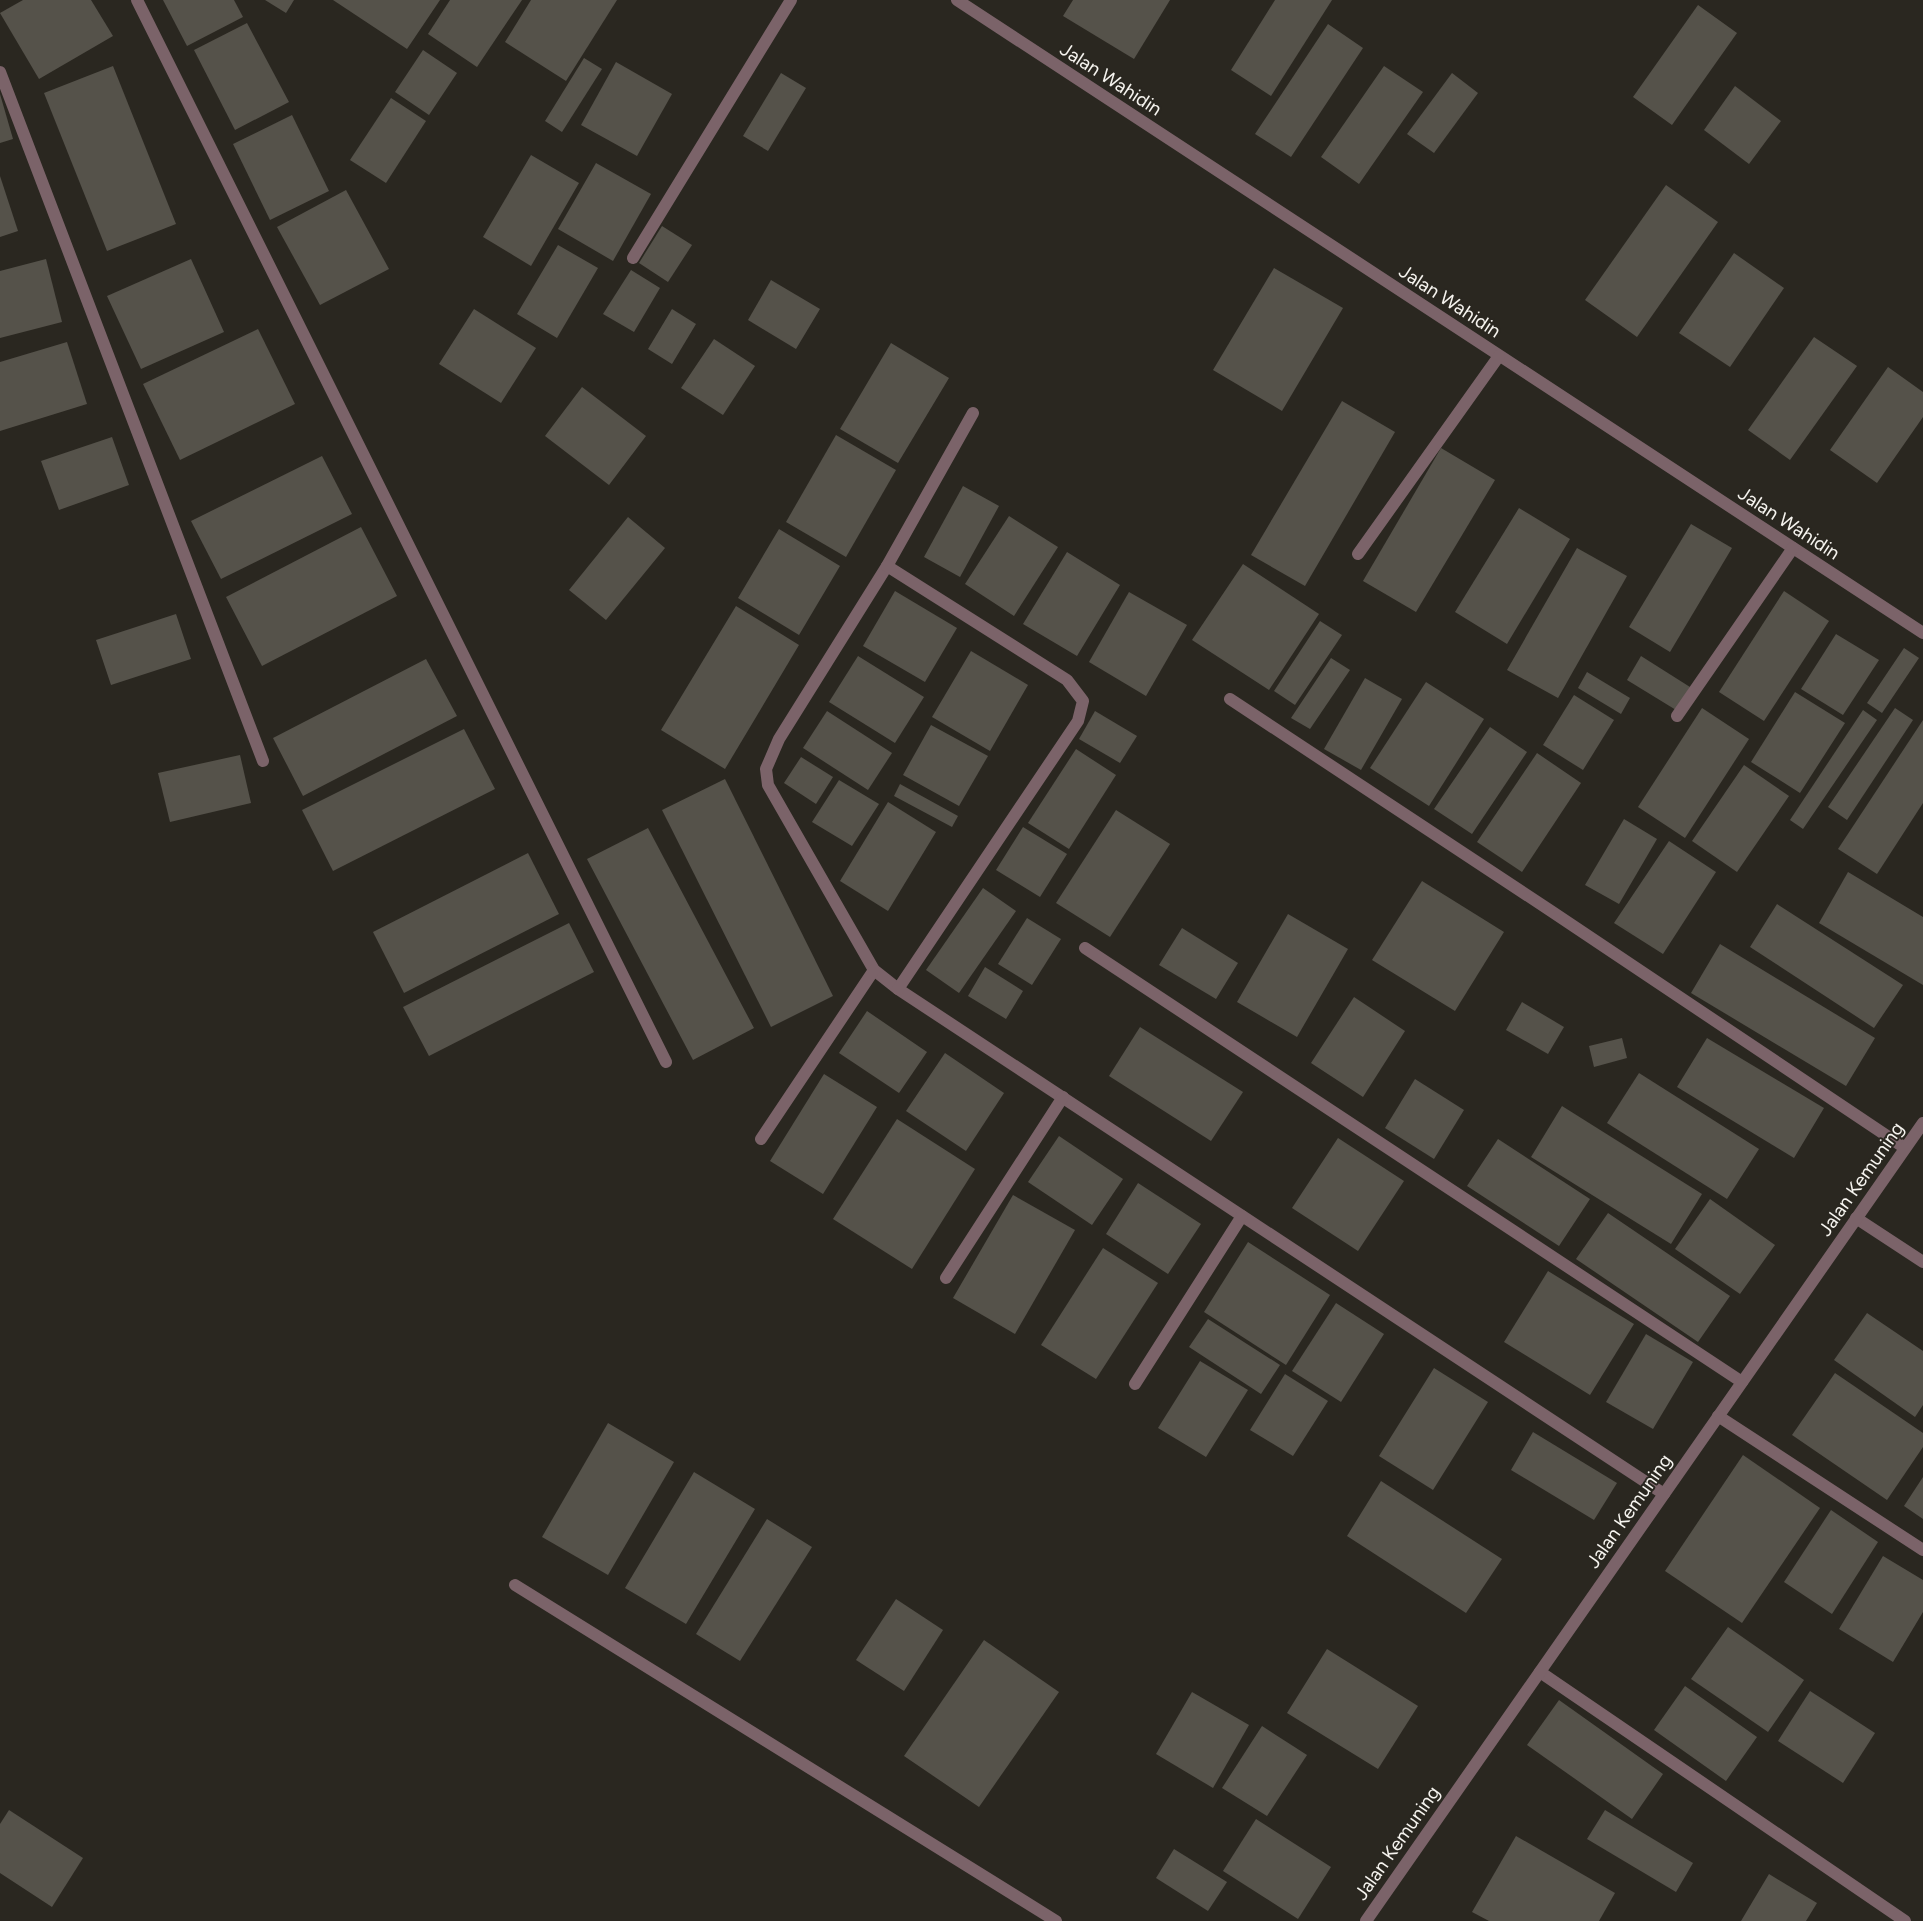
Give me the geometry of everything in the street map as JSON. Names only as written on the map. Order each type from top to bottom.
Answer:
[{"type":"street","points":[[137,0],[666,1062]]},
{"type":"street","points":[[633,258],[791,0]]},
{"type":"street","name":"Jalan Wahidin","points":[[957,0],[1923,632]]},
{"type":"street","points":[[0,72],[262,761]]},
{"type":"street","points":[[1358,554],[1499,356]]},
{"type":"street","points":[[973,414],[887,566],[779,739],[766,769],[768,784],[874,970],[898,989],[1664,1494]]},
{"type":"street","points":[[1677,716],[1793,548]]},
{"type":"street","points":[[887,566],[1067,680],[1083,701],[1078,721],[898,989]]},
{"type":"street","points":[[1230,699],[1905,1148]]},
{"type":"street","points":[[1085,948],[1742,1382]]},
{"type":"street","points":[[761,1139],[874,970]]},
{"type":"street","points":[[946,1278],[1063,1097]]},
{"type":"street","name":"Jalan Kemuning","points":[[1366,1921],[1923,1123]]},
{"type":"street","points":[[1135,1384],[1242,1216]]},
{"type":"street","points":[[1856,1218],[1923,1262]]},
{"type":"street","points":[[1718,1416],[1923,1550]]},
{"type":"street","points":[[515,1585],[1056,1921]]},
{"type":"street","points":[[1540,1672],[1905,1921]]},
{"type":"building","points":[[23,0],[91,0],[113,36],[39,79],[0,13]]},
{"type":"building","points":[[163,0],[234,0],[243,17],[187,46]]},
{"type":"building","points":[[265,0],[294,0],[286,13]]},
{"type":"building","points":[[333,0],[440,0],[407,49]]},
{"type":"building","points":[[450,0],[522,0],[477,67],[428,34]]},
{"type":"building","points":[[531,0],[617,0],[566,81],[505,42]]},
{"type":"building","points":[[1073,0],[1170,0],[1134,59],[1063,16]]},
{"type":"building","points":[[1275,0],[1332,0],[1271,96],[1231,70]]},
{"type":"building","points":[[1698,5],[1737,33],[1672,125],[1633,97]]},
{"type":"building","points":[[247,23],[289,102],[235,130],[194,50]]},
{"type":"building","points":[[1328,24],[1363,48],[1291,157],[1255,134]]},
{"type":"building","points":[[423,50],[457,73],[429,115],[395,92]]},
{"type":"building","points":[[584,58],[602,69],[562,132],[545,121]]},
{"type":"building","points":[[616,62],[672,94],[637,156],[581,125]]},
{"type":"building","points":[[113,66],[176,224],[107,251],[44,93]]},
{"type":"building","points":[[1384,66],[1423,92],[1359,184],[1321,157]]},
{"type":"building","points":[[781,73],[806,88],[768,151],[743,136]]},
{"type":"building","points":[[1452,73],[1478,93],[1434,153],[1407,134]]},
{"type":"building","points":[[1735,86],[1781,121],[1749,164],[1704,130]]},
{"type":"building","points":[[0,94],[13,139],[0,143]]},
{"type":"building","points":[[391,98],[426,121],[386,183],[350,160]]},
{"type":"building","points":[[292,115],[329,191],[270,220],[233,144]]},
{"type":"building","points":[[531,155],[579,183],[531,266],[483,237]]},
{"type":"building","points":[[596,163],[651,194],[613,261],[558,229]]},
{"type":"building","points":[[0,176],[18,231],[0,237]]},
{"type":"building","points":[[1666,185],[1718,222],[1637,337],[1585,300]]},
{"type":"building","points":[[346,190],[389,269],[320,305],[277,227]]},
{"type":"building","points":[[662,226],[692,245],[668,282],[639,263]]},
{"type":"building","points":[[558,245],[598,268],[557,338],[517,314]]},
{"type":"building","points":[[1734,253],[1784,288],[1730,367],[1679,333]]},
{"type":"building","points":[[46,259],[62,322],[0,338],[0,271]]},
{"type":"building","points":[[191,259],[224,332],[141,369],[107,296]]},
{"type":"building","points":[[1274,268],[1343,308],[1282,411],[1213,370]]},
{"type":"building","points":[[631,270],[660,288],[634,332],[603,314]]},
{"type":"building","points":[[771,280],[820,309],[796,349],[748,320]]},
{"type":"building","points":[[474,309],[536,348],[501,403],[439,364]]},
{"type":"building","points":[[672,309],[696,324],[672,364],[648,349]]},
{"type":"building","points":[[258,329],[295,404],[180,460],[143,384]]},
{"type":"building","points":[[1814,337],[1857,366],[1790,460],[1748,430]]},
{"type":"building","points":[[714,339],[755,366],[723,415],[681,388]]},
{"type":"building","points":[[67,342],[87,404],[0,431],[0,362]]},
{"type":"building","points":[[891,343],[949,378],[898,463],[840,429]]},
{"type":"building","points":[[1888,367],[1923,392],[1923,417],[1877,483],[1830,450]]},
{"type":"building","points":[[582,387],[646,436],[609,485],[545,436]]},
{"type":"building","points":[[1342,401],[1395,432],[1305,586],[1251,555]]},
{"type":"building","points":[[836,435],[896,470],[846,557],[786,522]]},
{"type":"building","points":[[112,437],[129,485],[59,510],[41,461]]},
{"type":"building","points":[[1441,448],[1495,480],[1416,612],[1363,581]]},
{"type":"building","points":[[322,456],[352,514],[221,579],[191,521]]},
{"type":"building","points":[[963,486],[999,506],[960,577],[924,557]]},
{"type":"building","points":[[1519,508],[1570,539],[1507,644],[1455,612]]},
{"type":"building","points":[[1009,516],[1058,547],[1014,616],[965,584]]},
{"type":"building","points":[[628,517],[665,548],[606,620],[569,590]]},
{"type":"building","points":[[1691,524],[1732,548],[1670,652],[1629,627]]},
{"type":"building","points":[[361,527],[397,596],[262,666],[226,597]]},
{"type":"building","points":[[779,529],[840,566],[799,635],[738,598]]},
{"type":"building","points":[[1577,548],[1627,576],[1558,698],[1507,670]]},
{"type":"building","points":[[1067,552],[1120,585],[1077,656],[1023,624]]},
{"type":"building","points":[[1243,564],[1319,614],[1269,690],[1192,640]]},
{"type":"building","points":[[895,591],[957,628],[925,682],[863,646]]},
{"type":"building","points":[[1784,591],[1829,621],[1764,721],[1719,692]]},
{"type":"building","points":[[1129,592],[1187,625],[1146,696],[1089,662]]},
{"type":"building","points":[[736,606],[799,645],[725,769],[661,730]]},
{"type":"building","points":[[176,614],[191,659],[111,685],[96,640]]},
{"type":"building","points":[[1320,621],[1342,635],[1295,705],[1274,691]]},
{"type":"building","points":[[1836,634],[1879,660],[1843,715],[1801,689]]},
{"type":"building","points":[[1904,648],[1919,658],[1882,713],[1867,703]]},
{"type":"building","points":[[971,651],[1028,685],[990,751],[932,717]]},
{"type":"building","points":[[858,656],[924,697],[895,743],[829,702]]},
{"type":"building","points":[[1641,656],[1690,687],[1676,710],[1627,680]]},
{"type":"building","points":[[1331,658],[1350,670],[1310,729],[1291,718]]},
{"type":"building","points":[[426,659],[457,716],[303,796],[273,738]]},
{"type":"building","points":[[1587,672],[1630,698],[1621,714],[1578,688]]},
{"type":"building","points":[[1365,678],[1402,699],[1361,770],[1324,749]]},
{"type":"building","points":[[1426,682],[1484,719],[1429,806],[1370,768]]},
{"type":"building","points":[[1795,692],[1845,723],[1800,793],[1751,762]]},
{"type":"building","points":[[1574,695],[1614,720],[1583,770],[1543,745]]},
{"type":"building","points":[[1702,708],[1749,739],[1685,838],[1638,807]]},
{"type":"building","points":[[1895,708],[1913,720],[1847,820],[1828,807]]},
{"type":"building","points":[[1863,710],[1877,720],[1803,829],[1790,820]]},
{"type":"building","points":[[827,711],[892,753],[868,790],[803,748]]},
{"type":"building","points":[[1095,711],[1137,736],[1120,763],[1079,739]]},
{"type":"building","points":[[1923,720],[1923,803],[1877,874],[1838,849]]},
{"type":"building","points":[[931,725],[988,756],[959,806],[903,775]]},
{"type":"building","points":[[1490,727],[1527,752],[1472,834],[1434,809]]},
{"type":"building","points":[[464,729],[495,789],[333,871],[302,810]]},
{"type":"building","points":[[1076,749],[1116,775],[1069,849],[1028,823]]},
{"type":"building","points":[[1537,753],[1581,783],[1522,872],[1477,842]]},
{"type":"building","points":[[240,755],[251,803],[170,822],[158,773]]},
{"type":"building","points":[[801,757],[833,777],[816,804],[784,783]]},
{"type":"building","points":[[1744,765],[1789,796],[1737,872],[1692,841]]},
{"type":"building","points":[[725,779],[833,996],[771,1027],[662,810]]},
{"type":"building","points":[[839,780],[879,804],[852,846],[812,822]]},
{"type":"building","points":[[900,784],[958,816],[952,827],[894,796]]},
{"type":"building","points":[[888,802],[936,832],[888,911],[840,881]]},
{"type":"building","points":[[1116,810],[1170,844],[1110,937],[1056,903]]},
{"type":"building","points":[[1624,819],[1657,839],[1619,904],[1585,885]]},
{"type":"building","points":[[1023,827],[1067,854],[1040,897],[996,870]]},
{"type":"building","points":[[648,828],[754,1028],[693,1060],[587,859]]},
{"type":"building","points":[[1669,841],[1716,872],[1663,954],[1614,923]]},
{"type":"building","points":[[528,853],[559,914],[404,993],[373,932]]},
{"type":"building","points":[[1848,872],[1923,917],[1923,985],[1819,923]]},
{"type":"building","points":[[1422,881],[1504,932],[1455,1011],[1372,960]]},
{"type":"building","points":[[983,888],[1016,911],[959,993],[926,970]]},
{"type":"building","points":[[1777,904],[1903,985],[1874,1028],[1750,947]]},
{"type":"building","points":[[1288,914],[1348,949],[1297,1037],[1237,1002]]},
{"type":"building","points":[[1027,918],[1061,939],[1032,985],[998,964]]},
{"type":"building","points":[[569,923],[594,972],[429,1056],[403,1007]]},
{"type":"building","points":[[1182,928],[1238,963],[1216,999],[1159,965]]},
{"type":"building","points":[[1720,944],[1875,1038],[1846,1086],[1691,993]]},
{"type":"building","points":[[985,967],[1023,991],[1006,1019],[968,996]]},
{"type":"building","points":[[1354,997],[1405,1031],[1363,1097],[1311,1063]]},
{"type":"building","points":[[1522,1002],[1564,1027],[1548,1054],[1506,1030]]},
{"type":"building","points":[[867,1011],[927,1052],[899,1093],[839,1053]]},
{"type":"building","points":[[1140,1027],[1243,1092],[1211,1141],[1109,1076]]},
{"type":"building","points":[[1622,1038],[1627,1058],[1594,1067],[1589,1046]]},
{"type":"building","points":[[1707,1038],[1824,1108],[1794,1158],[1677,1087]]},
{"type":"building","points":[[945,1053],[1004,1093],[966,1151],[906,1111]]},
{"type":"building","points":[[1639,1073],[1759,1149],[1727,1199],[1607,1123]]},
{"type":"building","points":[[824,1074],[877,1107],[823,1194],[770,1161]]},
{"type":"building","points":[[1415,1079],[1464,1110],[1434,1159],[1385,1128]]},
{"type":"building","points":[[1562,1106],[1702,1194],[1671,1244],[1531,1157]]},
{"type":"building","points":[[897,1119],[975,1169],[912,1269],[833,1219]]},
{"type":"building","points":[[1059,1136],[1123,1179],[1092,1225],[1028,1182]]},
{"type":"building","points":[[1338,1138],[1404,1181],[1358,1251],[1292,1208]]},
{"type":"building","points":[[1498,1139],[1590,1199],[1559,1246],[1467,1186]]},
{"type":"building","points":[[1138,1183],[1201,1224],[1168,1274],[1106,1234]]},
{"type":"building","points":[[1013,1195],[1075,1230],[1015,1334],[953,1298]]},
{"type":"building","points":[[1710,1199],[1775,1245],[1740,1294],[1675,1249]]},
{"type":"building","points":[[1608,1213],[1730,1296],[1698,1342],[1576,1259]]},
{"type":"building","points":[[1248,1242],[1330,1295],[1286,1365],[1204,1312]]},
{"type":"building","points":[[1103,1248],[1158,1283],[1096,1379],[1041,1345]]},
{"type":"building","points":[[1548,1271],[1634,1324],[1590,1395],[1504,1342]]},
{"type":"building","points":[[1336,1303],[1384,1334],[1341,1402],[1292,1371]]},
{"type":"building","points":[[1867,1313],[1923,1351],[1923,1405],[1915,1417],[1834,1360]]},
{"type":"building","points":[[1208,1319],[1280,1365],[1261,1394],[1189,1347]]},
{"type":"building","points":[[1646,1334],[1693,1362],[1653,1429],[1606,1402]]},
{"type":"building","points":[[1200,1361],[1248,1390],[1206,1457],[1158,1428]]},
{"type":"building","points":[[1434,1368],[1488,1402],[1433,1490],[1379,1456]]},
{"type":"building","points":[[1835,1373],[1923,1433],[1923,1447],[1887,1500],[1792,1435]]},
{"type":"building","points":[[1285,1374],[1328,1401],[1293,1456],[1250,1430]]},
{"type":"building","points":[[608,1423],[674,1462],[608,1575],[542,1537]]},
{"type":"building","points":[[1533,1432],[1617,1483],[1594,1520],[1511,1470]]},
{"type":"building","points":[[1743,1455],[1820,1508],[1742,1623],[1665,1571]]},
{"type":"building","points":[[694,1472],[755,1509],[686,1624],[625,1588]]},
{"type":"building","points":[[1923,1477],[1923,1519],[1904,1506]]},
{"type":"building","points":[[1381,1481],[1502,1559],[1466,1613],[1347,1536]]},
{"type":"building","points":[[1831,1510],[1878,1542],[1832,1614],[1784,1582]]},
{"type":"building","points":[[767,1519],[812,1547],[740,1661],[696,1634]]},
{"type":"building","points":[[1883,1556],[1923,1580],[1923,1612],[1893,1662],[1839,1629]]},
{"type":"building","points":[[896,1599],[943,1630],[904,1691],[856,1660]]},
{"type":"building","points":[[1728,1627],[1804,1680],[1768,1732],[1691,1679]]},
{"type":"building","points":[[984,1640],[1059,1692],[979,1807],[904,1756]]},
{"type":"building","points":[[1327,1649],[1418,1706],[1378,1769],[1287,1713]]},
{"type":"building","points":[[1685,1686],[1757,1737],[1726,1781],[1654,1730]]},
{"type":"building","points":[[1810,1691],[1875,1733],[1843,1783],[1778,1741]]},
{"type":"building","points":[[1192,1692],[1249,1725],[1213,1788],[1156,1754]]},
{"type":"building","points":[[1559,1700],[1663,1774],[1632,1819],[1527,1745]]},
{"type":"building","points":[[1262,1726],[1307,1755],[1267,1816],[1222,1788]]},
{"type":"building","points":[[9,1810],[83,1858],[52,1907],[0,1873],[0,1824]]},
{"type":"building","points":[[1605,1810],[1693,1863],[1676,1892],[1587,1839]]},
{"type":"building","points":[[1256,1819],[1331,1867],[1298,1919],[1223,1871]]},
{"type":"building","points":[[1516,1836],[1615,1893],[1599,1921],[1489,1921],[1472,1912]]},
{"type":"building","points":[[1174,1849],[1227,1882],[1208,1911],[1156,1878]]},
{"type":"building","points":[[1769,1874],[1817,1903],[1806,1921],[1741,1921]]}]
